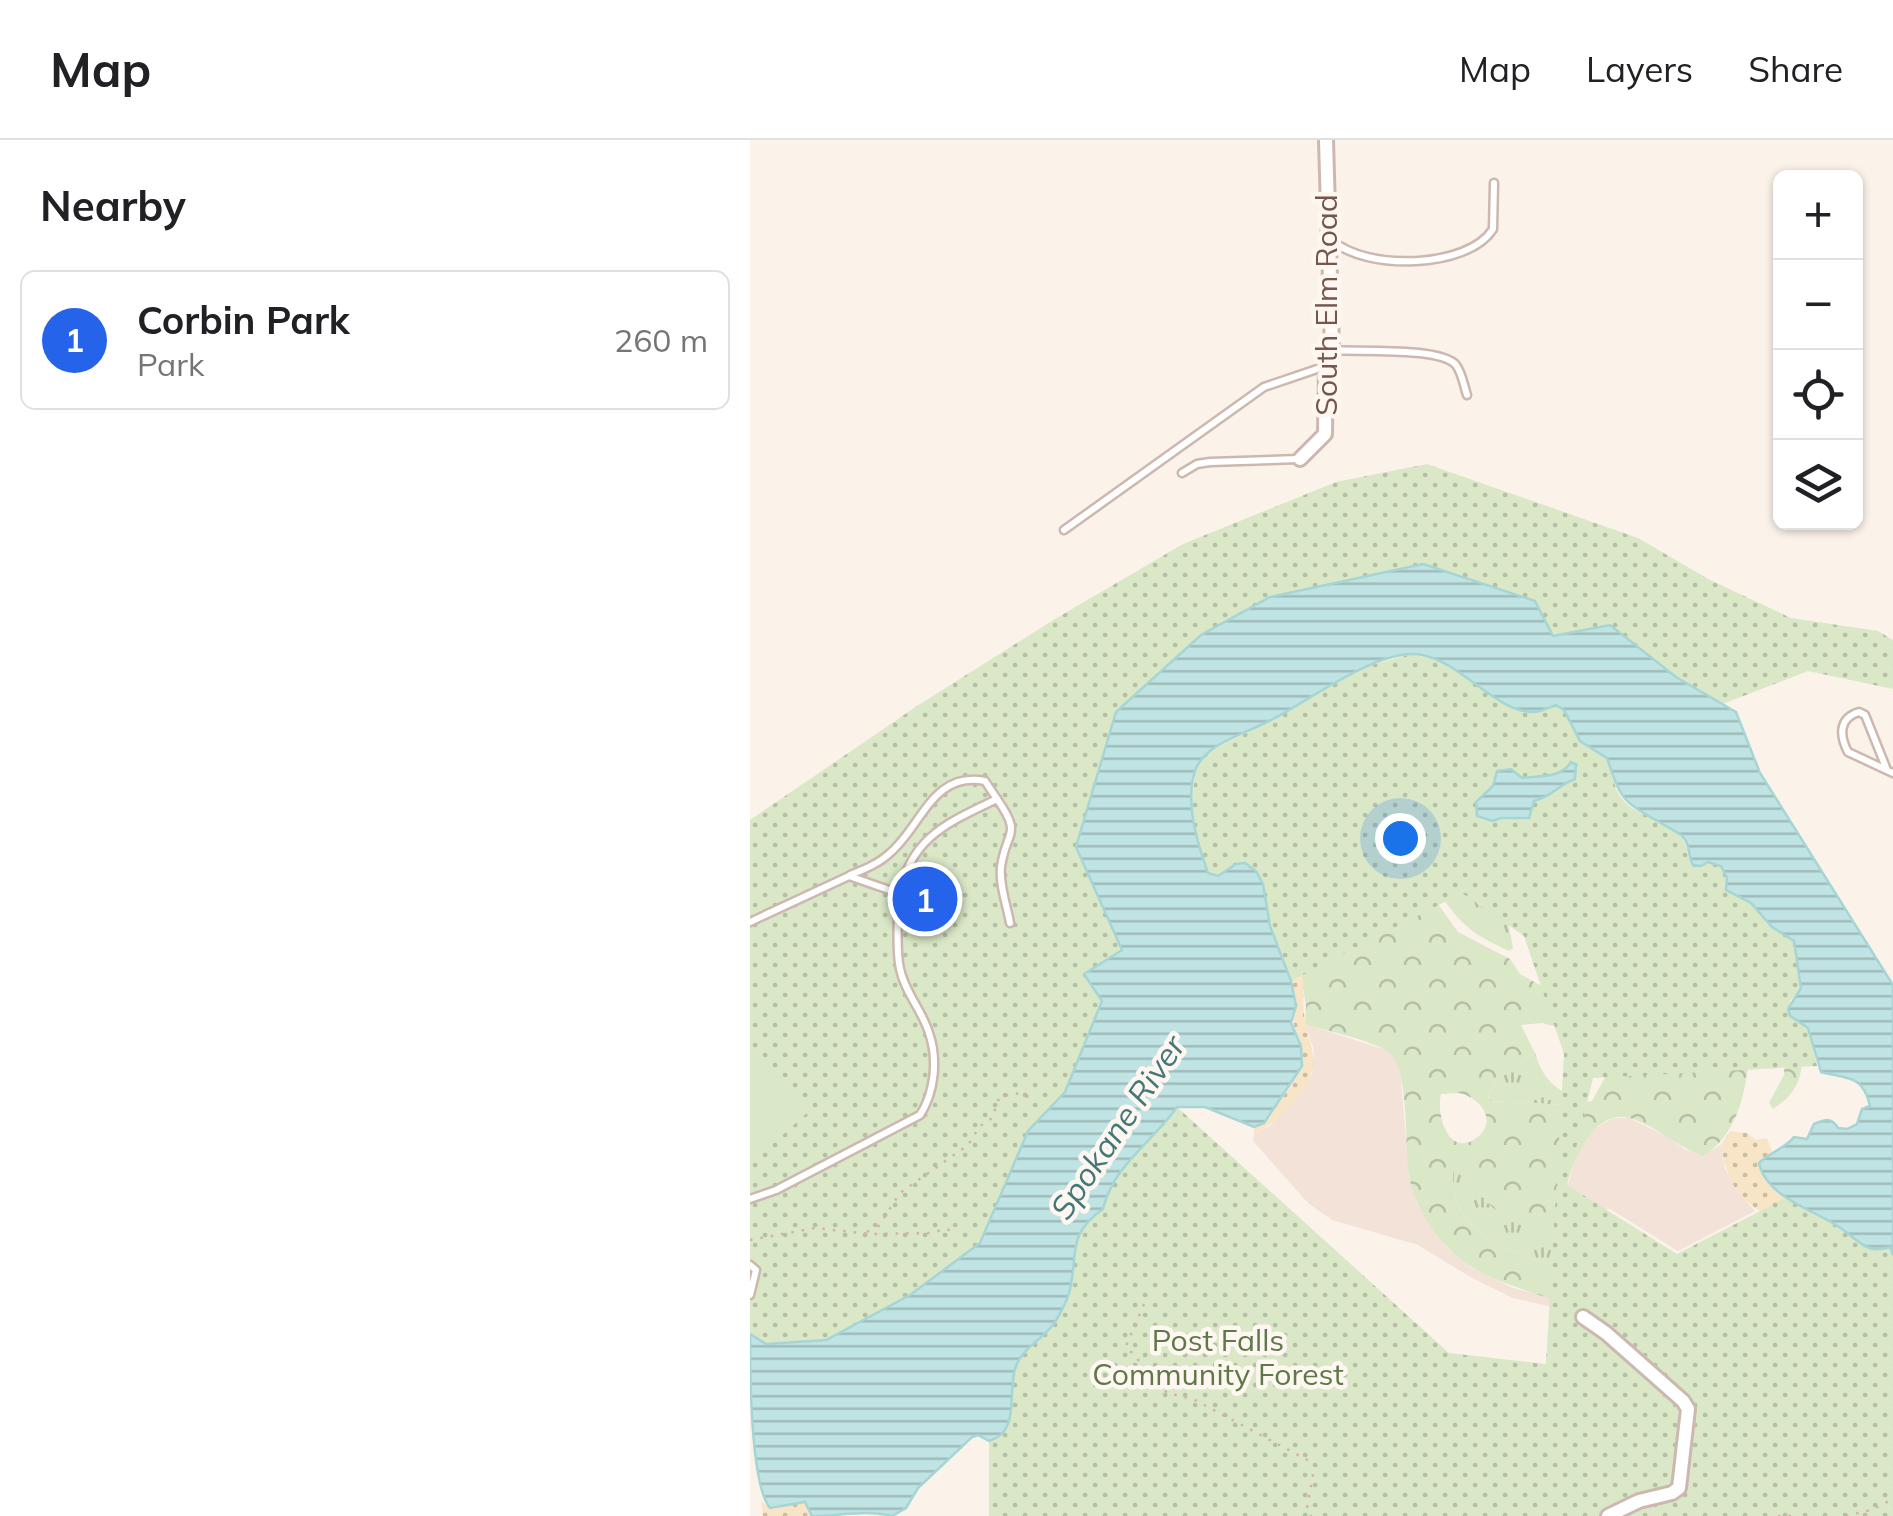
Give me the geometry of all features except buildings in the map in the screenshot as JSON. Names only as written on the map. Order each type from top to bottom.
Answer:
[{"type":"street","name":"South Elm Road","points":[[1300,459],[1325,436],[1326,364],[1332,350],[1326,140]]},
{"type":"street","points":[[1583,1317],[1683,1400],[1688,1409],[1678,1488],[1608,1516]]},
{"type":"lane","points":[[1326,230],[1339,246],[1388,262],[1459,253],[1476,246],[1493,229],[1494,183]]},
{"type":"lane","points":[[1332,350],[1448,358],[1456,366],[1467,395]]},
{"type":"lane","points":[[1064,530],[1264,387],[1311,374],[1326,364]]},
{"type":"lane","points":[[1182,473],[1210,462],[1300,459]]},
{"type":"lane","points":[[1859,712],[1865,715],[1890,772],[1848,752],[1842,731],[1844,720],[1859,712]]},
{"type":"lane","points":[[750,922],[873,866],[893,851],[934,795],[953,784],[971,780],[985,782],[1010,818],[1013,829],[1001,865],[1010,924]]},
{"type":"lane","points":[[750,1199],[776,1190],[920,1115],[928,1103],[933,1082],[929,1031],[907,994],[899,966],[898,899],[902,878],[915,852],[935,832],[997,799]]},
{"type":"lane","points":[[848,876],[892,891],[898,899]]},
{"type":"lane","points":[[750,1265],[756,1270],[750,1295]]},
{"type":"path","points":[[880,1234],[878,1227],[900,1193],[968,1145],[980,1126],[992,1118],[1000,1098],[1015,1093],[1036,1099]]},
{"type":"path","points":[[866,1233],[873,1226],[878,1227]]},
{"type":"path","points":[[750,1240],[815,1228],[880,1234],[945,1229],[958,1232]]},
{"type":"path","points":[[1144,1304],[1126,1346],[1166,1394],[1193,1398],[1315,1464],[1307,1508],[1311,1516]]},
{"type":"path","points":[[1846,1516],[1893,1499]]},
{"type":"path","points":[[1778,1516],[1792,1516]]},
{"type":"shaded area","points":[[1305,1024],[1389,1051],[1400,1067],[1409,1177],[1418,1206],[1447,1248],[1471,1267],[1513,1288],[1571,1307],[1564,1294],[1566,1258],[1557,1223],[1560,1207],[1580,1147],[1596,1128],[1613,1118],[1629,1118],[1669,1137],[1684,1149],[1703,1155],[1721,1145],[1725,1169],[1736,1190],[1755,1211],[1678,1251],[1610,1209],[1580,1210],[1569,1214],[1567,1226],[1574,1255],[1571,1287],[1585,1312],[1579,1320],[1560,1309],[1513,1298],[1418,1245],[1332,1220],[1308,1203],[1253,1141],[1254,1134],[1270,1126],[1312,1074],[1314,1050]]},
{"type":"green space","points":[[1427,464],[1638,538],[1710,580],[1791,618],[1878,631],[1893,640],[1893,689],[1808,671],[1723,704],[1676,677],[1553,636],[1423,565],[1076,847],[1123,950],[1065,1092],[1028,1131],[980,1243],[910,1295],[826,1340],[765,1344],[750,1334],[750,820],[917,706],[1183,544],[1336,482]]},
{"type":"green space","name":"Post Falls Community Forest","points":[[1411,654],[1447,662],[1484,691],[1556,705],[1564,710],[1580,741],[1607,758],[1621,798],[1633,809],[1674,830],[1686,846],[1688,857],[1721,866],[1727,890],[1751,903],[1772,926],[1794,941],[1801,988],[1790,1001],[1791,1016],[1808,1028],[1817,1066],[1593,1078],[1567,1185],[1677,1254],[1787,1197],[1869,1248],[1890,1247],[1893,1516],[989,1516],[989,1441],[1006,1429],[1016,1366],[1062,1310],[1082,1230],[1103,1209],[1125,1166],[1177,1107],[1449,1353],[1546,1364],[1564,1054],[1524,936],[1462,893],[1291,981],[1270,926],[1263,884],[1227,869],[1214,877],[1208,873],[1196,839],[1192,799],[1196,768],[1208,752],[1361,668]]},
{"type":"green space","points":[[1276,822],[1525,897],[1427,889],[1458,932],[1510,959],[1520,974],[1597,1017],[1598,1038],[1542,1023],[1521,1025],[1535,1053],[1500,1074],[1488,1095],[1490,1101],[1569,1105],[1592,1101],[1609,1070],[1749,1059],[1737,1114],[1724,1138],[1703,1156],[1633,1119],[1616,1118],[1601,1124],[1589,1136],[1571,1171],[1557,1223],[1529,1223],[1503,1215],[1469,1179],[1453,1171],[1454,1192],[1473,1226],[1507,1249],[1566,1267],[1573,1308],[1477,1270],[1442,1241],[1423,1215],[1411,1185],[1403,1088],[1394,1058],[1377,1046],[1305,1024],[1306,1006]],"holes":[[[1441,1094],[1467,1096],[1485,1112],[1486,1126],[1475,1139],[1457,1142],[1442,1121]]]},
{"type":"green space","points":[[1454,887],[1507,916],[1513,948],[1509,951],[1497,945],[1464,923],[1441,896]]},
{"type":"green space","points":[[750,1049],[761,1053],[807,1113],[750,1164]]},
{"type":"green space","points":[[1535,1053],[1554,1086],[1589,1101],[1569,1105],[1490,1101],[1488,1095],[1500,1074]]},
{"type":"green space","points":[[1785,1053],[1802,1060],[1800,1076],[1791,1094],[1773,1109],[1769,1103],[1784,1075]]},
{"type":"green space","points":[[1453,1171],[1466,1175],[1490,1205],[1557,1223],[1566,1267],[1507,1249],[1473,1226],[1454,1192]]},
{"type":"sand","points":[[1245,816],[1295,942],[1313,1060],[1307,1083],[1295,1100],[1254,1134],[1254,1127],[1264,1123],[1291,1086],[1302,1055],[1293,1022],[1296,1006]]},
{"type":"sand","points":[[1730,1131],[1747,1133],[1756,1140],[1767,1138],[1772,1151],[1759,1163],[1768,1182],[1794,1202],[1794,1228],[1753,1207],[1736,1189],[1721,1145]]},
{"type":"sand","points":[[761,1501],[770,1508],[805,1502],[812,1516],[763,1516]]},
{"type":"water","name":"Spokane River","points":[[1423,564],[1535,601],[1553,636],[1610,625],[1676,677],[1736,712],[1760,773],[1893,985],[1893,1255],[1890,1247],[1869,1248],[1781,1194],[1763,1175],[1759,1163],[1794,1137],[1807,1139],[1818,1122],[1830,1121],[1847,1129],[1857,1124],[1862,1109],[1870,1106],[1859,1083],[1821,1072],[1808,1028],[1790,1016],[1788,1009],[1801,988],[1794,941],[1772,927],[1751,903],[1726,890],[1727,878],[1721,866],[1708,862],[1693,865],[1682,836],[1625,798],[1607,758],[1580,741],[1564,710],[1556,705],[1536,712],[1519,710],[1428,656],[1395,656],[1359,670],[1218,745],[1196,768],[1192,807],[1208,873],[1218,876],[1236,864],[1245,863],[1256,871],[1263,884],[1270,926],[1296,1006],[1291,1023],[1301,1046],[1302,1066],[1264,1123],[1254,1127],[1205,1107],[1177,1107],[1125,1166],[1103,1209],[1090,1219],[1077,1240],[1071,1286],[1060,1313],[1016,1366],[1009,1420],[999,1436],[989,1441],[978,1435],[972,1437],[918,1488],[906,1508],[892,1516],[812,1516],[805,1502],[770,1508],[763,1495],[755,1453],[750,1334],[766,1344],[826,1340],[910,1295],[980,1243],[1028,1131],[1065,1092],[1102,1001],[1084,974],[1122,950],[1076,847],[1116,712],[1201,635],[1270,597]]},
{"type":"water","points":[[1571,762],[1576,765],[1575,779],[1534,801],[1529,818],[1493,821],[1477,816],[1476,802],[1493,786],[1497,771],[1511,769],[1522,778],[1543,776],[1561,771]]},
{"type":"place","name":"Corbin Park","points":[[925,899]]}]
